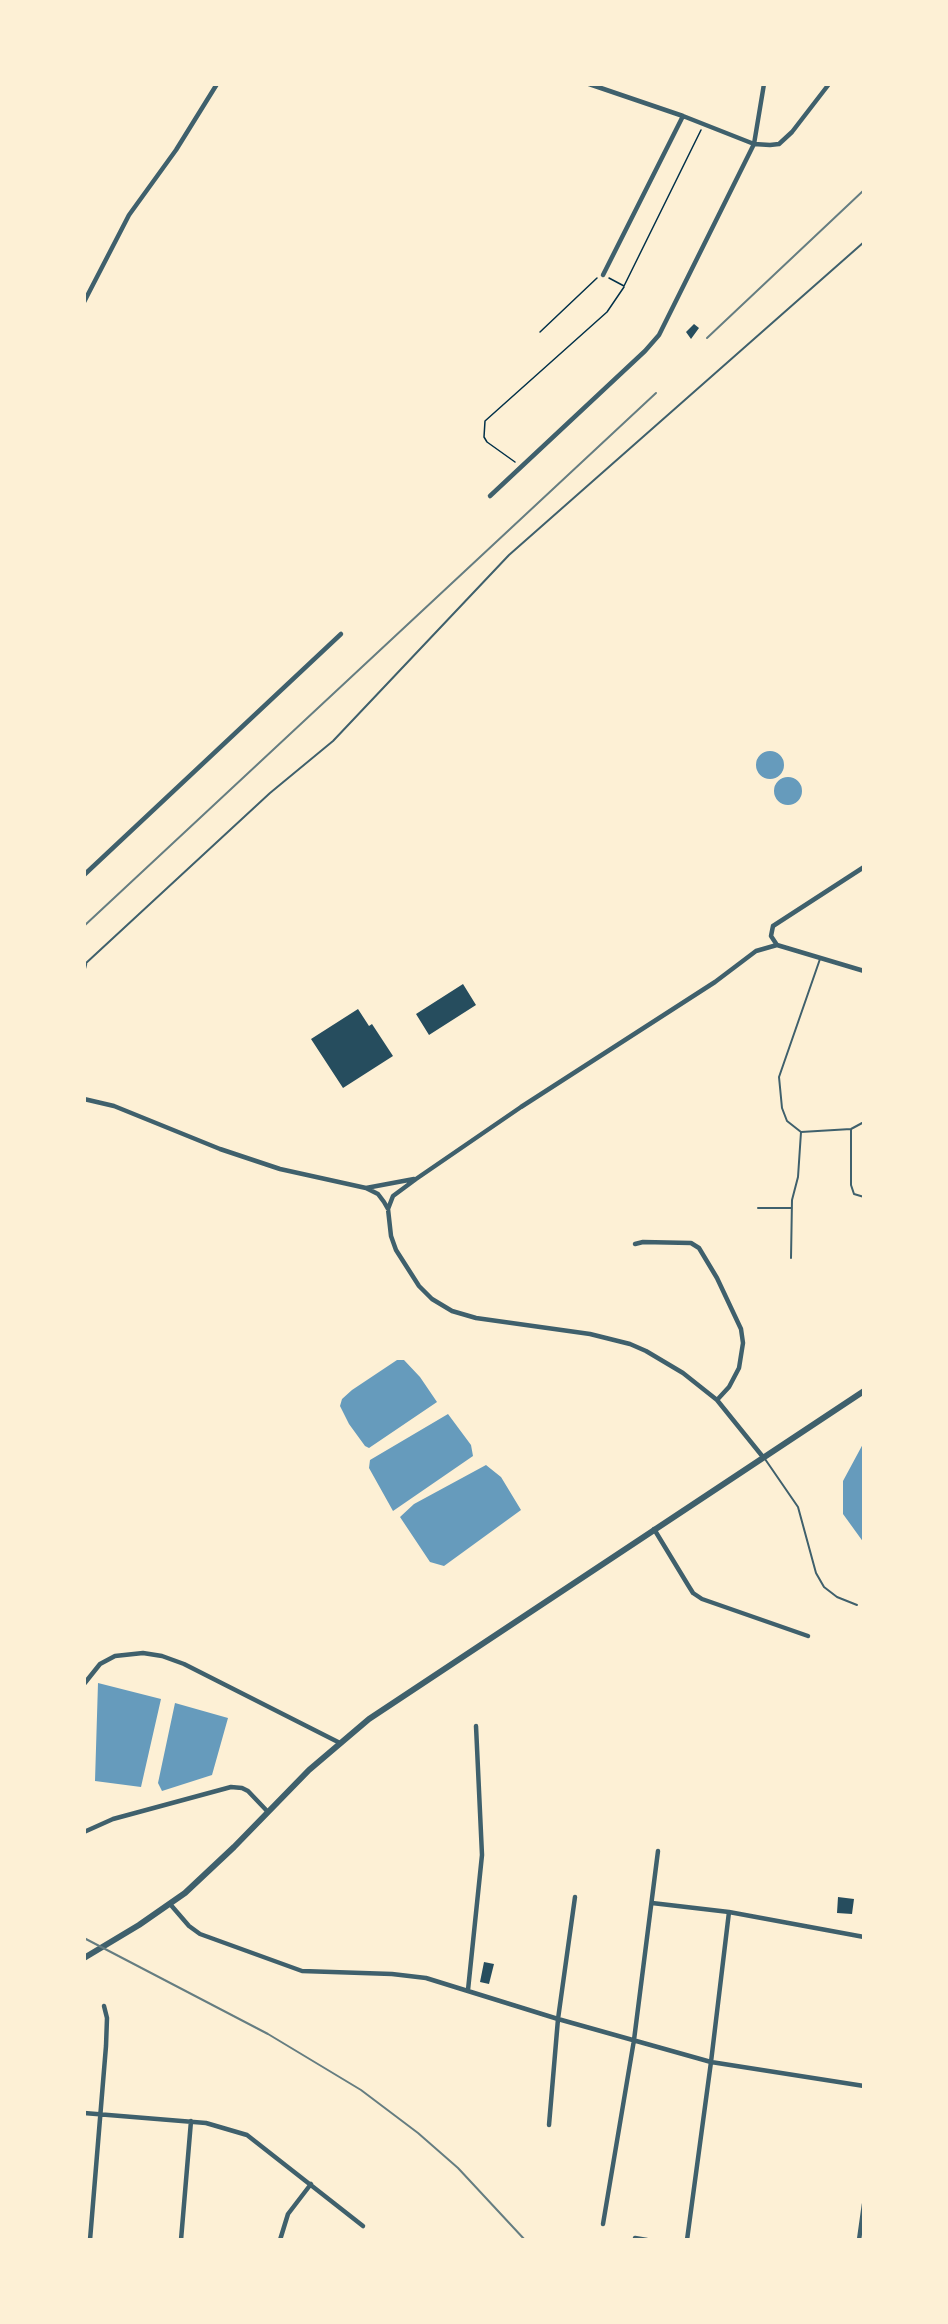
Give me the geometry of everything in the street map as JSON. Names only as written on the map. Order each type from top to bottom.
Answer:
[{"type":"street","points":[[84,302],[129,215],[190,129],[217,84]]},
{"type":"street","points":[[589,84],[683,116],[754,144],[779,144],[792,132],[830,84]]},
{"type":"street","points":[[490,496],[645,351],[659,334],[754,144],[764,84]]},
{"type":"street","points":[[603,275],[683,116]]},
{"type":"street","points":[[84,875],[341,634]]},
{"type":"street","points":[[777,945],[771,936],[773,926],[864,867]]},
{"type":"street","points":[[388,1209],[393,1196],[416,1179],[546,1091],[715,982],[756,951],[777,945],[864,971]]},
{"type":"street","points":[[84,1099],[114,1106],[220,1149],[280,1169],[366,1188],[378,1194],[388,1209],[391,1236],[396,1250],[419,1286],[442,1306],[476,1318],[572,1330],[630,1344],[654,1355],[684,1373],[717,1400],[763,1457]]},
{"type":"street","points":[[366,1188],[416,1179]]},
{"type":"street","points":[[635,1244],[643,1242],[691,1243],[699,1248],[717,1278],[738,1322],[743,1343],[739,1368],[729,1386],[717,1400]]},
{"type":"street","points":[[84,1958],[170,1904],[221,1861],[340,1743],[415,1687],[864,1391]]},
{"type":"street","points":[[654,1529],[688,1585],[702,1599],[808,1636]]},
{"type":"street","points":[[84,1684],[100,1664],[115,1656],[143,1653],[162,1656],[184,1664],[340,1743]]},
{"type":"street","points":[[468,1990],[482,1855],[476,1726]]},
{"type":"street","points":[[84,1832],[113,1819],[231,1787],[248,1791],[268,1812]]},
{"type":"street","points":[[603,2224],[634,2040],[658,1851]]},
{"type":"street","points":[[549,2125],[558,2019],[575,1897]]},
{"type":"street","points":[[652,1903],[729,1912],[864,1937]]},
{"type":"street","points":[[170,1904],[189,1926],[200,1934],[302,1971],[415,1976],[468,1990],[558,2019],[711,2061],[864,2086]]},
{"type":"street","points":[[687,2240],[729,1912]]},
{"type":"street","points":[[90,2240],[107,2032],[104,2006]]},
{"type":"street","points":[[84,2113],[191,2121],[220,2126],[247,2135],[363,2226]]},
{"type":"street","points":[[181,2240],[191,2121]]},
{"type":"street","points":[[280,2240],[283,2224],[288,2214],[311,2184]]},
{"type":"street","points":[[860,2240],[864,2204]]},
{"type":"street","points":[[635,2238],[647,2240]]},
{"type":"lane","points":[[85,966],[270,793],[333,741],[509,555],[864,242]]},
{"type":"lane","points":[[821,958],[779,1077],[780,1095],[787,1121],[801,1132],[851,1129],[864,1122]]},
{"type":"lane","points":[[851,1129],[850,1185],[854,1194],[864,1197]]},
{"type":"lane","points":[[791,1258],[792,1208],[798,1177],[801,1132]]},
{"type":"lane","points":[[758,1208],[792,1208]]},
{"type":"lane","points":[[763,1457],[798,1507],[816,1573],[824,1587],[837,1597],[857,1605]]},
{"type":"path","points":[[521,466],[483,437],[485,421],[607,312],[624,286],[704,124]]},
{"type":"path","points":[[540,332],[593,280],[603,275],[624,286]]},
{"type":"water","points":[[770,751],[780,755],[784,765],[780,775],[770,779],[760,775],[756,765],[760,755]]},
{"type":"water","points":[[788,777],[798,781],[802,791],[798,801],[788,805],[778,801],[774,791],[778,781]]},
{"type":"water","points":[[397,1360],[404,1360],[420,1377],[437,1402],[369,1448],[349,1424],[340,1406],[342,1399]]},
{"type":"water","points":[[448,1414],[471,1445],[473,1456],[393,1511],[369,1468],[370,1460]]},
{"type":"water","points":[[864,1442],[864,1543],[843,1514],[843,1481]]},
{"type":"water","points":[[486,1465],[501,1477],[521,1510],[444,1566],[430,1562],[400,1517],[414,1504]]},
{"type":"water","points":[[98,1683],[161,1699],[141,1787],[95,1781]]},
{"type":"water","points":[[175,1703],[228,1718],[212,1775],[162,1791],[158,1783]]},
{"type":"building","points":[[694,324],[699,328],[691,339],[686,332]]},
{"type":"building","points":[[463,984],[476,1005],[429,1035],[416,1014]]},
{"type":"building","points":[[358,1009],[369,1026],[372,1024],[393,1056],[343,1088],[311,1039]]},
{"type":"building","points":[[838,1897],[854,1899],[852,1914],[837,1913]]},
{"type":"building","points":[[484,1962],[494,1964],[489,1984],[480,1982]]},
{"type":"railway","points":[[707,338],[864,190]]},
{"type":"railway","points":[[84,926],[656,393]]},
{"type":"railway","points":[[84,1938],[268,2034],[361,2090],[418,2133],[458,2168],[525,2240]]}]
